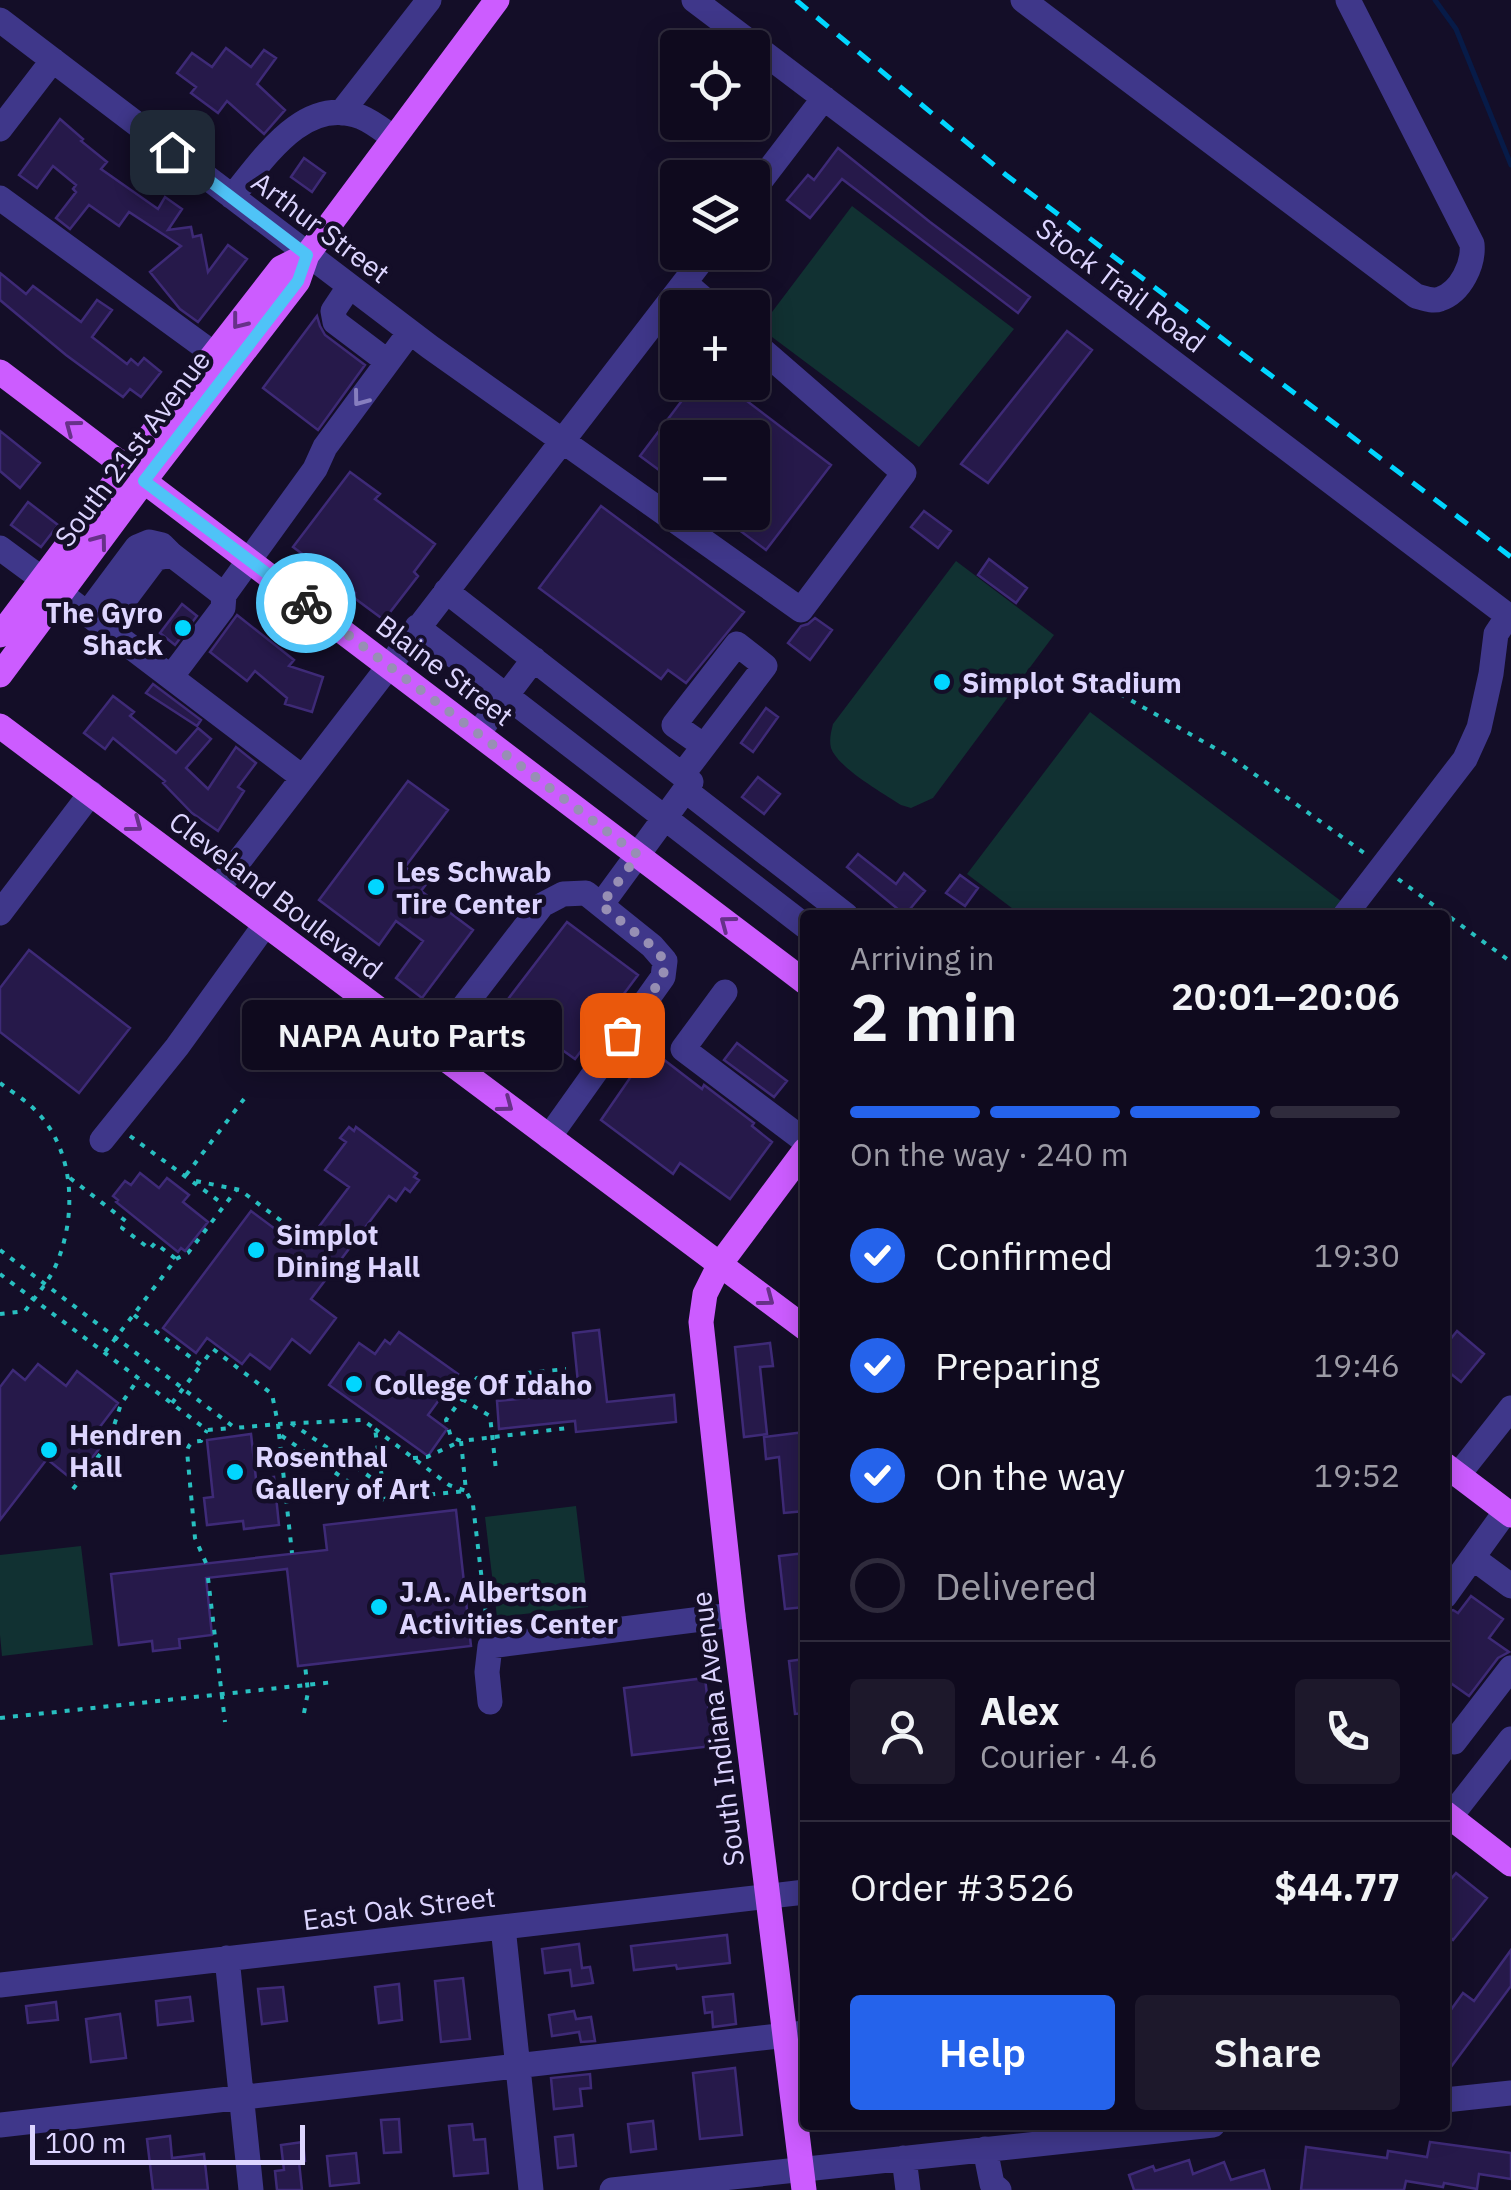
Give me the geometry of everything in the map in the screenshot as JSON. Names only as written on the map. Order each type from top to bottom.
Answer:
[{"type":"main road","name":"South 21st Avenue","points":[[0,676],[51,586],[135,474],[298,281],[307,255],[497,0]]},
{"type":"main road","name":"South 21st Avenue","points":[[135,474],[214,354],[281,268],[307,255]]},
{"type":"main road","name":"Blaine Street","points":[[0,372],[800,978]]},
{"type":"main road","name":"South 21st Avenue","points":[[0,635],[51,586]]},
{"type":"main road","name":"Cleveland Boulevard","points":[[0,726],[800,1324]]},
{"type":"main road","name":"South Indiana Avenue","points":[[800,1157],[720,1264],[705,1294],[701,1322],[768,1896],[795,2034],[800,2125]]},
{"type":"main road","points":[[1452,1470],[1508,1513]]},
{"type":"main road","points":[[1450,1818],[1511,1864]]},
{"type":"main road","name":"South Indiana Avenue","points":[[800,2130],[803,2180]]},
{"type":"street","points":[[341,113],[429,0]]},
{"type":"street","name":"Stock Trail Road","points":[[694,0],[1510,617]]},
{"type":"street","points":[[1023,0],[1416,296],[1441,299],[1452,292],[1470,268],[1472,244],[1348,0]]},
{"type":"street","name":"Arthur Street","points":[[0,20],[410,332],[801,610],[904,472],[770,357]]},
{"type":"street","points":[[0,129],[53,60]]},
{"type":"street","points":[[770,168],[824,98]]},
{"type":"street","points":[[232,197],[271,150],[313,116],[333,112],[357,116],[394,138]]},
{"type":"street","points":[[0,198],[214,354]]},
{"type":"street","points":[[218,888],[695,270]]},
{"type":"street","points":[[685,283],[693,290]]},
{"type":"street","points":[[349,286],[333,312],[335,322],[388,362]]},
{"type":"street","points":[[171,677],[223,608],[224,595],[315,469],[325,447],[410,332]]},
{"type":"street","points":[[0,548],[302,777]]},
{"type":"street","points":[[96,620],[157,558],[172,555],[224,595]]},
{"type":"street","points":[[446,591],[840,910]]},
{"type":"street","points":[[439,644],[468,608]]},
{"type":"street","points":[[1349,910],[1465,759],[1479,728],[1496,634],[1510,617]]},
{"type":"street","points":[[418,627],[800,922]]},
{"type":"street","points":[[478,733],[534,659]]},
{"type":"street","points":[[601,905],[665,818],[704,746]]},
{"type":"street","points":[[0,913],[91,792]]},
{"type":"street","points":[[431,1049],[542,905],[563,894],[586,893],[652,946],[665,961],[663,977],[549,1137]]},
{"type":"street","points":[[108,1132],[265,925]]},
{"type":"street","points":[[726,992],[683,1049],[800,1137]]},
{"type":"street","points":[[1452,1470],[1506,1426]]},
{"type":"street","points":[[1450,1589],[1508,1513]]},
{"type":"street","points":[[1473,1558],[1511,1586]]},
{"type":"street","points":[[490,1702],[490,1646],[733,1615]]},
{"type":"street","points":[[1450,1742],[1511,1668]]},
{"type":"street","points":[[1450,1812],[1511,1738]]},
{"type":"street","name":"East Oak Street","points":[[0,1984],[800,1893]]},
{"type":"street","points":[[503,1926],[531,2190]]},
{"type":"street","points":[[227,1958],[252,2190]]},
{"type":"street","points":[[0,2125],[795,2034]]},
{"type":"street","points":[[1450,2099],[1511,2093]]},
{"type":"street","points":[[612,2190],[803,2180],[904,2158],[1166,2130]]},
{"type":"street","points":[[984,2150],[992,2184],[998,2190]]},
{"type":"street","points":[[904,2158],[908,2190]]},
{"type":"path","points":[[1120,694],[1232,758],[1440,910]]},
{"type":"path","points":[[1450,917],[1511,962]]},
{"type":"path","points":[[0,1083],[36,1110],[51,1130],[70,1178],[70,1204],[56,1266],[26,1310],[0,1314]]},
{"type":"path","points":[[186,1176],[244,1099]]},
{"type":"path","points":[[108,1132],[186,1176],[224,1205]]},
{"type":"path","points":[[70,1178],[127,1222],[122,1228],[150,1249],[155,1243],[176,1260]]},
{"type":"path","points":[[192,1180],[237,1190],[296,1232]]},
{"type":"path","points":[[105,1352],[176,1260],[188,1253],[237,1190]]},
{"type":"path","points":[[0,1250],[235,1428]]},
{"type":"path","points":[[0,1274],[206,1430],[363,1420],[449,1485],[466,1491]]},
{"type":"path","points":[[134,1315],[201,1365]]},
{"type":"path","points":[[172,1404],[213,1349],[272,1394],[292,1554]]},
{"type":"path","points":[[461,1441],[452,1437],[446,1420],[477,1378],[566,1369]]},
{"type":"path","points":[[73,1489],[108,1444],[121,1404],[139,1378]]},
{"type":"path","points":[[462,1399],[490,1416],[496,1470]]},
{"type":"path","points":[[291,1423],[383,1485]]},
{"type":"path","points":[[413,1458],[428,1456],[461,1441],[568,1428]]},
{"type":"path","points":[[375,1429],[385,1499]]},
{"type":"path","points":[[206,1430],[202,1440],[193,1442],[187,1452],[195,1538],[206,1564]]},
{"type":"path","points":[[279,1434],[375,1500],[466,1491]]},
{"type":"path","points":[[461,1441],[490,1646]]},
{"type":"path","points":[[208,1578],[225,1722]]},
{"type":"path","points":[[304,1713],[305,1665]]},
{"type":"path","points":[[0,1718],[334,1682]]},
{"type":"green space","points":[[852,206],[1014,329],[919,447],[770,335],[770,315]]},
{"type":"green space","name":"Simplot Stadium","points":[[956,561],[1054,635],[933,798],[911,808],[842,764],[831,748],[831,733],[833,724]]},
{"type":"green space","points":[[1090,712],[1341,901],[1335,910],[1014,910],[967,874]]},
{"type":"green space","points":[[576,1506],[588,1607],[497,1617],[485,1517]]},
{"type":"green space","points":[[81,1546],[93,1645],[2,1656],[0,1555]]},
{"type":"building","points":[[226,48],[251,67],[264,50],[276,58],[257,84],[285,110],[264,134],[227,101],[218,113],[191,93],[196,87],[177,73],[192,53],[212,67]]},
{"type":"building","points":[[60,119],[107,162],[101,169],[158,209],[165,197],[182,209],[168,230],[191,227],[193,237],[201,235],[208,272],[228,245],[247,259],[198,322],[180,309],[150,272],[181,246],[129,212],[119,226],[89,205],[70,229],[56,218],[76,192],[76,185],[53,166],[37,188],[19,175]]},
{"type":"building","points":[[838,148],[1030,297],[1018,313],[842,179],[810,218],[787,200],[808,175],[814,180]]},
{"type":"building","points":[[304,158],[325,173],[312,192],[291,177]]},
{"type":"building","points":[[0,273],[26,294],[33,286],[81,322],[97,300],[112,310],[92,337],[127,364],[131,359],[138,365],[144,358],[161,372],[141,397],[130,389],[123,397],[0,300]]},
{"type":"building","points":[[317,316],[325,335],[365,365],[318,430],[263,388]]},
{"type":"building","points":[[1067,331],[1092,350],[988,483],[961,464]]},
{"type":"building","points":[[682,400],[746,400],[831,465],[766,550],[739,530],[770,530],[770,420],[667,420]]},
{"type":"building","points":[[660,430],[660,471],[640,456]]},
{"type":"building","points":[[0,431],[40,463],[20,488],[0,471]]},
{"type":"building","points":[[350,472],[380,494],[375,499],[435,544],[414,572],[418,576],[384,620],[293,547]]},
{"type":"building","points":[[28,502],[58,525],[41,547],[11,525]]},
{"type":"building","points":[[601,506],[744,612],[686,683],[668,670],[661,679],[539,588]]},
{"type":"building","points":[[924,511],[951,531],[938,548],[911,527]]},
{"type":"building","points":[[989,559],[1027,588],[1016,603],[978,575]]},
{"type":"building","name":"The Gyro Shack","points":[[182,604],[197,616],[175,645],[160,633]]},
{"type":"building","points":[[237,615],[294,660],[289,666],[323,677],[312,712],[285,704],[287,698],[255,671],[247,681],[210,652]]},
{"type":"building","points":[[815,618],[832,630],[810,660],[788,643],[801,626]]},
{"type":"building","points":[[153,684],[201,720],[197,726],[146,693]]},
{"type":"building","points":[[113,696],[134,712],[130,716],[176,753],[198,728],[211,739],[186,768],[208,789],[236,747],[256,763],[238,787],[244,791],[218,831],[192,813],[165,781],[113,738],[105,749],[84,733]]},
{"type":"building","points":[[766,708],[778,717],[753,752],[741,743]]},
{"type":"building","points":[[758,777],[780,794],[764,814],[742,797]]},
{"type":"building","name":"Les Schwab Tire Center","points":[[408,781],[448,810],[405,867],[427,883],[421,891],[473,930],[422,998],[396,978],[423,941],[396,921],[379,945],[319,900]]},
{"type":"building","points":[[858,854],[896,884],[904,873],[925,891],[909,910],[899,910],[847,867]]},
{"type":"building","points":[[960,875],[978,888],[965,906],[946,893]]},
{"type":"building","points":[[567,922],[638,975],[575,1059],[502,1007]]},
{"type":"building","points":[[29,950],[130,1028],[79,1093],[0,1032],[0,988]]},
{"type":"building","points":[[737,1043],[787,1081],[774,1097],[724,1060]]},
{"type":"building","points":[[650,1049],[754,1123],[752,1126],[772,1142],[730,1199],[680,1163],[673,1174],[601,1120]]},
{"type":"building","name":"Simplot Dining Hall","points":[[349,1127],[354,1131],[356,1127],[417,1173],[414,1177],[419,1180],[410,1192],[405,1188],[396,1201],[389,1196],[311,1299],[336,1318],[310,1353],[292,1339],[270,1369],[250,1354],[242,1364],[207,1338],[196,1353],[163,1328],[251,1211],[302,1249],[349,1187],[325,1170],[346,1142],[340,1138]]},
{"type":"building","points":[[140,1173],[159,1188],[167,1178],[189,1195],[183,1202],[208,1222],[185,1251],[181,1248],[178,1252],[116,1202],[113,1196],[125,1181],[131,1185]]},
{"type":"building","points":[[599,1330],[607,1402],[674,1395],[676,1422],[576,1432],[575,1421],[499,1429],[497,1401],[579,1393],[573,1333]]},
{"type":"building","points":[[1457,1331],[1484,1354],[1461,1382],[1450,1373],[1450,1340]]},
{"type":"building","points":[[399,1332],[458,1374],[428,1415],[447,1429],[428,1456],[329,1385],[359,1343],[375,1354],[385,1340],[390,1344]]},
{"type":"building","points":[[770,1343],[773,1366],[760,1367],[767,1434],[744,1437],[735,1347]]},
{"type":"building","name":"Hendren Hall","points":[[38,1364],[66,1386],[77,1371],[118,1403],[96,1432],[106,1440],[74,1481],[47,1459],[0,1520],[0,1387],[13,1370],[25,1380]]},
{"type":"building","points":[[800,1433],[800,1511],[784,1513],[779,1457],[766,1459],[764,1437]]},
{"type":"building","points":[[251,1434],[256,1479],[274,1477],[279,1525],[244,1529],[243,1521],[207,1525],[204,1498],[213,1497],[207,1440]]},
{"type":"building","name":"J.A. Albertson Activities Center","points":[[456,1510],[471,1646],[298,1666],[287,1569],[206,1578],[212,1635],[179,1639],[180,1648],[153,1651],[152,1641],[119,1645],[111,1574],[327,1550],[324,1525]]},
{"type":"building","points":[[800,1554],[800,1608],[785,1609],[779,1556]]},
{"type":"building","points":[[1471,1596],[1503,1619],[1489,1638],[1509,1652],[1498,1658],[1469,1696],[1450,1683],[1450,1611],[1458,1613]]},
{"type":"building","points":[[800,1660],[800,1714],[795,1714],[789,1661]]},
{"type":"building","points":[[705,1678],[713,1746],[632,1755],[624,1688]]},
{"type":"building","points":[[1456,1873],[1487,1898],[1453,1940],[1450,1937],[1450,1880]]},
{"type":"building","points":[[727,1935],[730,1963],[634,1970],[631,1946]]},
{"type":"building","points":[[579,1944],[582,1968],[590,1967],[593,1983],[572,1986],[570,1970],[545,1973],[542,1949]]},
{"type":"building","points":[[1511,1950],[1511,1986],[1450,2068],[1450,2011],[1463,1993],[1474,2001]]},
{"type":"building","points":[[463,1978],[470,2039],[441,2042],[435,1981]]},
{"type":"building","points":[[399,1984],[402,2020],[379,2023],[375,1987]]},
{"type":"building","points":[[283,1987],[287,2021],[262,2024],[258,1989]]},
{"type":"building","points":[[733,1994],[736,2024],[713,2027],[712,2012],[705,2013],[703,1997]]},
{"type":"building","points":[[190,1997],[193,2021],[158,2025],[156,2001]]},
{"type":"building","points":[[56,2002],[58,2020],[28,2023],[26,2006]]},
{"type":"building","points":[[574,2011],[576,2019],[591,2017],[595,2041],[581,2042],[579,2032],[552,2036],[549,2015]]},
{"type":"building","points":[[120,2014],[126,2058],[91,2062],[86,2019]]},
{"type":"building","points":[[735,2068],[742,2135],[700,2139],[693,2073]]},
{"type":"building","points":[[590,2074],[591,2088],[580,2089],[582,2106],[554,2109],[551,2078]]},
{"type":"building","points":[[399,2119],[401,2152],[384,2153],[381,2120]]},
{"type":"building","points":[[653,2121],[656,2149],[631,2152],[628,2124]]},
{"type":"building","points":[[472,2124],[474,2140],[485,2139],[488,2173],[454,2176],[449,2126]]},
{"type":"building","points":[[573,2135],[576,2166],[558,2168],[555,2137]]},
{"type":"building","points":[[170,2136],[172,2158],[204,2154],[208,2190],[153,2190],[147,2139]]},
{"type":"building","points":[[303,2142],[305,2161],[299,2162],[302,2190],[277,2190],[275,2171],[284,2170],[281,2145]]},
{"type":"building","points":[[1430,2142],[1511,2153],[1511,2179],[1479,2174],[1477,2189],[1406,2181],[1404,2190],[1301,2190],[1306,2147],[1387,2158],[1388,2151],[1427,2157]]},
{"type":"building","points":[[356,2153],[359,2183],[330,2186],[327,2156]]},
{"type":"building","points":[[1189,2160],[1193,2174],[1224,2162],[1231,2180],[1264,2170],[1270,2190],[1134,2190],[1129,2175]]},
{"type":"waterway","points":[[1435,0],[1456,29],[1511,165]]},
{"type":"railway","points":[[796,0],[1006,175],[1511,557]]},
{"type":"way so far","points":[[306,603],[638,855],[601,905],[665,961],[663,977],[622,1035]]},
{"type":"place","name":"The Gyro Shack","points":[[183,628]]},
{"type":"place","name":"Simplot Stadium","points":[[942,682]]},
{"type":"place","name":"Les Schwab Tire Center","points":[[376,887]]},
{"type":"place","name":"NAPA Auto Parts","points":[[622,1035]]},
{"type":"place","name":"Simplot Dining Hall","points":[[256,1250]]},
{"type":"place","name":"College Of Idaho","points":[[354,1384]]},
{"type":"place","name":"Hendren Hall","points":[[49,1450]]},
{"type":"place","name":"Rosenthal Gallery of Art","points":[[235,1472]]},
{"type":"place","name":"J.A. Albertson Activities Center","points":[[379,1607]]},
{"type":"route","points":[[172,152],[307,255],[298,281],[144,481],[306,603]]}]
